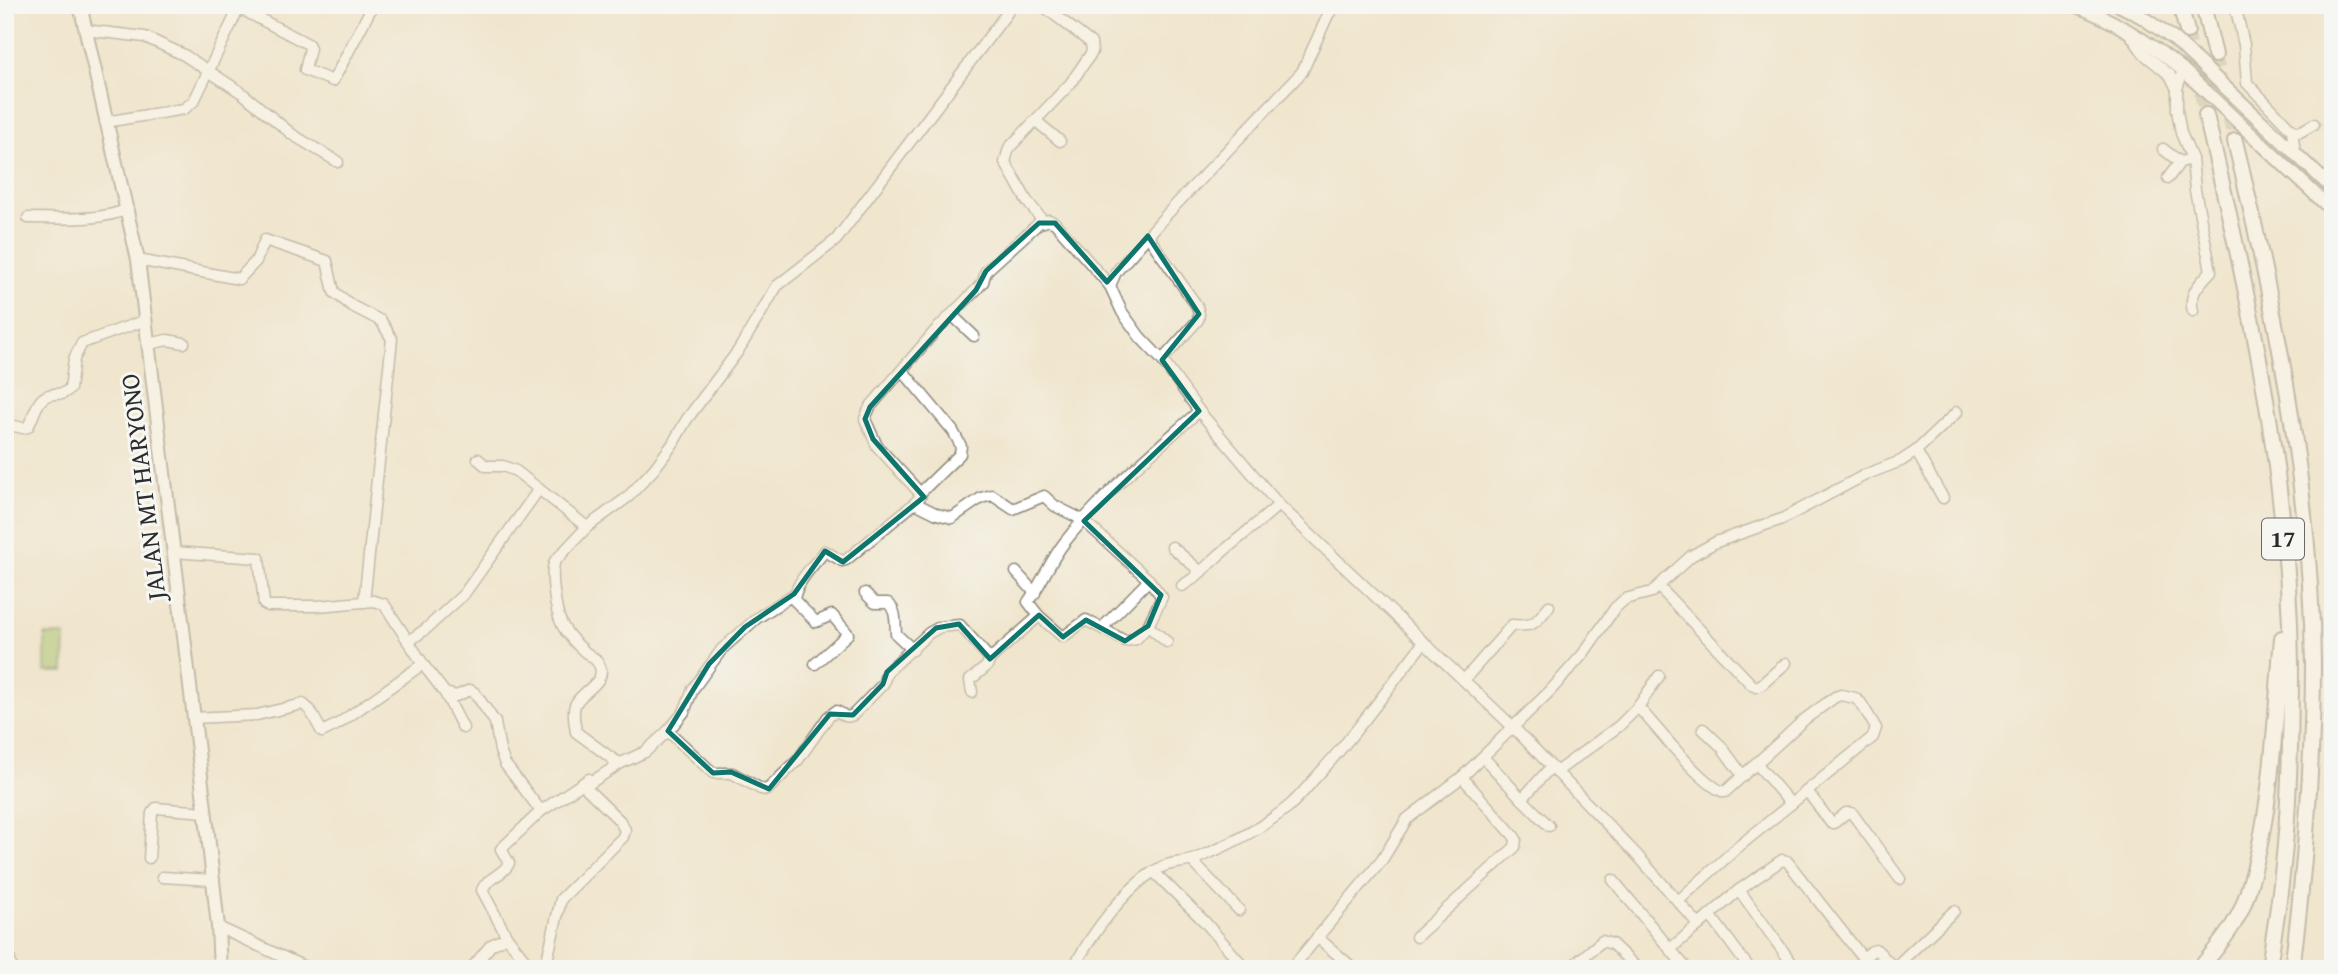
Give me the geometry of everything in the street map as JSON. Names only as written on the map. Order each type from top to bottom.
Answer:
[{"type":"highway","points":[[2180,5],[2187,32]]},
{"type":"highway","points":[[2203,5],[2215,55]]},
{"type":"highway","name":"17","points":[[2206,115],[2257,343],[2281,512],[2287,589],[2291,662],[2289,757],[2283,872],[2269,969]]},
{"type":"highway","name":"17","points":[[2235,141],[2279,338],[2303,510],[2313,662],[2311,757],[2304,873],[2292,969]]},
{"type":"highway","points":[[2199,969],[2216,951],[2244,905],[2263,832],[2287,589]]},
{"type":"highway","points":[[2301,969],[2304,873]]},
{"type":"main road","name":"JALAN MT HARYONO","points":[[80,5],[138,260],[205,812],[220,969]]},
{"type":"main road","points":[[2074,5],[2104,16],[2157,49],[2183,70],[2333,211]]},
{"type":"main road","points":[[2119,5],[2175,40],[2331,186]]},
{"type":"street","points":[[105,122],[184,109],[194,102],[237,12],[243,10],[308,44],[310,48],[305,70],[333,81],[373,5]]},
{"type":"street","points":[[617,762],[576,732],[576,703],[600,678],[602,670],[598,662],[561,627],[556,614],[553,566],[587,527],[628,497],[654,469],[687,418],[738,351],[777,286],[836,240],[1007,13],[1010,5]]},
{"type":"street","points":[[1042,5],[1091,43],[1092,52],[1070,84],[1009,148],[1005,162],[1027,201],[1044,222]]},
{"type":"street","points":[[1110,286],[1116,272],[1148,236],[1302,72],[1328,15],[1336,5]]},
{"type":"street","points":[[2235,5],[2244,45],[2247,83],[2292,130],[2300,132],[2314,124]]},
{"type":"street","points":[[2127,29],[2144,54],[2170,75],[2177,89],[2181,133],[2192,159],[2195,190],[2211,271],[2194,291],[2191,305],[2193,311]]},
{"type":"street","points":[[85,30],[145,37],[209,70],[293,135],[338,162]]},
{"type":"street","points":[[2177,89],[2183,70]]},
{"type":"street","points":[[1035,121],[1060,141]]},
{"type":"street","points":[[2292,130],[2295,153]]},
{"type":"street","points":[[2163,149],[2180,162]]},
{"type":"street","points":[[2168,178],[2180,162],[2192,159]]},
{"type":"street","points":[[28,218],[96,217],[128,209]]},
{"type":"street","points":[[920,493],[877,446],[865,419],[870,407],[976,290],[986,271],[1039,223],[1049,220],[1055,223],[1110,286],[1122,312],[1140,337],[1162,360],[1199,411],[1279,505],[1513,727],[1637,855],[1699,925]]},
{"type":"street","points":[[1148,236],[1197,306],[1199,314],[1198,320],[1162,360]]},
{"type":"street","points":[[138,260],[239,279],[256,261],[265,240],[327,261],[334,292],[352,306],[381,321],[392,339],[364,602]]},
{"type":"street","points":[[952,315],[974,336]]},
{"type":"street","points":[[5,424],[23,428],[27,426],[43,396],[50,393],[62,394],[70,388],[74,359],[82,343],[146,320]]},
{"type":"street","points":[[149,344],[167,340],[184,343]]},
{"type":"street","points":[[532,969],[506,937],[482,890],[484,885],[508,867],[509,863],[501,849],[541,811],[617,762],[645,752],[684,712],[693,689],[722,649],[757,618],[794,594],[808,570],[825,551],[844,561],[915,503],[920,493],[960,454],[961,446],[953,431],[902,370]]},
{"type":"street","points":[[915,503],[952,518],[981,498],[992,495],[1013,509],[1044,496],[1055,506],[1083,520],[1149,580],[1162,597],[1148,626],[1136,639],[1125,641],[1086,620],[1063,637],[1039,616],[1028,602],[1048,566],[1083,520],[1119,482],[1199,411]]},
{"type":"street","points":[[1291,969],[1382,860],[1407,820],[1462,777],[1550,691],[1583,654],[1615,608],[1625,599],[1642,596],[1659,587],[1671,572],[1690,556],[1716,542],[1782,519],[1867,474],[1889,467],[1916,451],[1957,412]]},
{"type":"street","points":[[1916,451],[1943,498]]},
{"type":"street","points":[[478,459],[486,466],[510,468],[587,527]]},
{"type":"street","points":[[408,642],[427,628],[470,587],[539,489]]},
{"type":"street","points":[[1182,586],[1279,505]]},
{"type":"street","points":[[1172,547],[1200,572]]},
{"type":"street","points":[[173,552],[259,558],[264,604],[268,606],[318,606],[374,601],[384,604],[445,693],[463,728]]},
{"type":"street","points":[[1016,572],[1035,593]]},
{"type":"street","points":[[1102,628],[1149,580]]},
{"type":"street","points":[[1659,587],[1752,685],[1761,685],[1786,663]]},
{"type":"street","points":[[865,593],[875,604],[888,603],[892,606],[895,611],[896,634],[913,650]]},
{"type":"street","points":[[794,594],[794,600],[816,622],[831,615],[848,634],[815,664]]},
{"type":"street","points":[[1464,680],[1512,625],[1527,626],[1535,623],[1549,606]]},
{"type":"street","points":[[972,692],[970,680],[1039,616]]},
{"type":"street","points":[[668,731],[713,774],[732,773],[767,790],[798,760],[828,717],[836,711],[848,717],[853,715],[883,684],[887,672],[936,628],[960,625],[990,659]]},
{"type":"street","points":[[1148,626],[1167,642]]},
{"type":"street","points":[[1073,969],[1085,947],[1128,893],[1154,872],[1166,865],[1192,861],[1246,834],[1289,806],[1338,753],[1424,642]]},
{"type":"street","points":[[193,718],[257,715],[303,704],[310,710],[322,732],[338,724],[423,664]]},
{"type":"street","points":[[1522,799],[1553,770],[1619,726],[1638,707],[1659,676]]},
{"type":"street","points":[[445,693],[456,696],[470,690],[475,693],[495,722],[505,764],[541,811]]},
{"type":"street","points":[[1638,707],[1703,778],[1721,792],[1726,792],[1805,719],[1835,697],[1841,695],[1855,698],[1876,728],[1876,734],[1738,847],[1678,901]]},
{"type":"street","points":[[1703,729],[1721,746],[1743,776]]},
{"type":"street","points":[[1483,757],[1549,826]]},
{"type":"street","points":[[545,969],[561,899],[623,837],[625,830],[620,821],[587,787],[617,762]]},
{"type":"street","points":[[1756,763],[1791,804]]},
{"type":"street","points":[[1416,937],[1514,850],[1514,836],[1462,777]]},
{"type":"street","points":[[1807,791],[1831,823],[1846,813],[1852,813],[1900,879]]},
{"type":"street","points":[[149,858],[152,813],[156,808],[205,812]]},
{"type":"street","points":[[1670,949],[1739,890],[1782,860],[1787,861],[1863,958],[1877,950],[1894,969],[1954,911]]},
{"type":"street","points":[[1192,861],[1239,910]]},
{"type":"street","points":[[1154,872],[1204,921],[1246,969]]},
{"type":"street","points":[[162,877],[212,880]]},
{"type":"street","points":[[1613,880],[1687,969]]},
{"type":"street","points":[[1739,890],[1796,969]]},
{"type":"street","points":[[1710,915],[1750,969]]},
{"type":"street","points":[[218,927],[309,969]]},
{"type":"street","points":[[471,969],[491,945],[506,937]]},
{"type":"street","points":[[1317,937],[1353,968]]},
{"type":"street","points":[[5,940],[12,969]]},
{"type":"street","points":[[1569,969],[1602,940],[1612,944],[1636,968]]},
{"type":"highlighted area","points":[[1039,223],[1055,223],[1107,282],[1148,236],[1199,314],[1162,360],[1199,411],[1084,521],[1161,595],[1148,626],[1125,641],[1086,620],[1063,637],[1039,615],[990,659],[959,624],[936,628],[887,672],[883,684],[853,715],[830,714],[769,789],[731,772],[713,773],[668,731],[709,664],[745,627],[794,594],[825,551],[843,562],[924,497],[873,439],[865,419],[870,407],[976,290],[986,271]]},
{"type":"green space","points":[[45,635],[65,635],[64,672],[45,672]]},
{"type":"tunnel","points":[[2187,31],[2206,115]]},
{"type":"tunnel","points":[[2215,55],[2235,141]]}]
